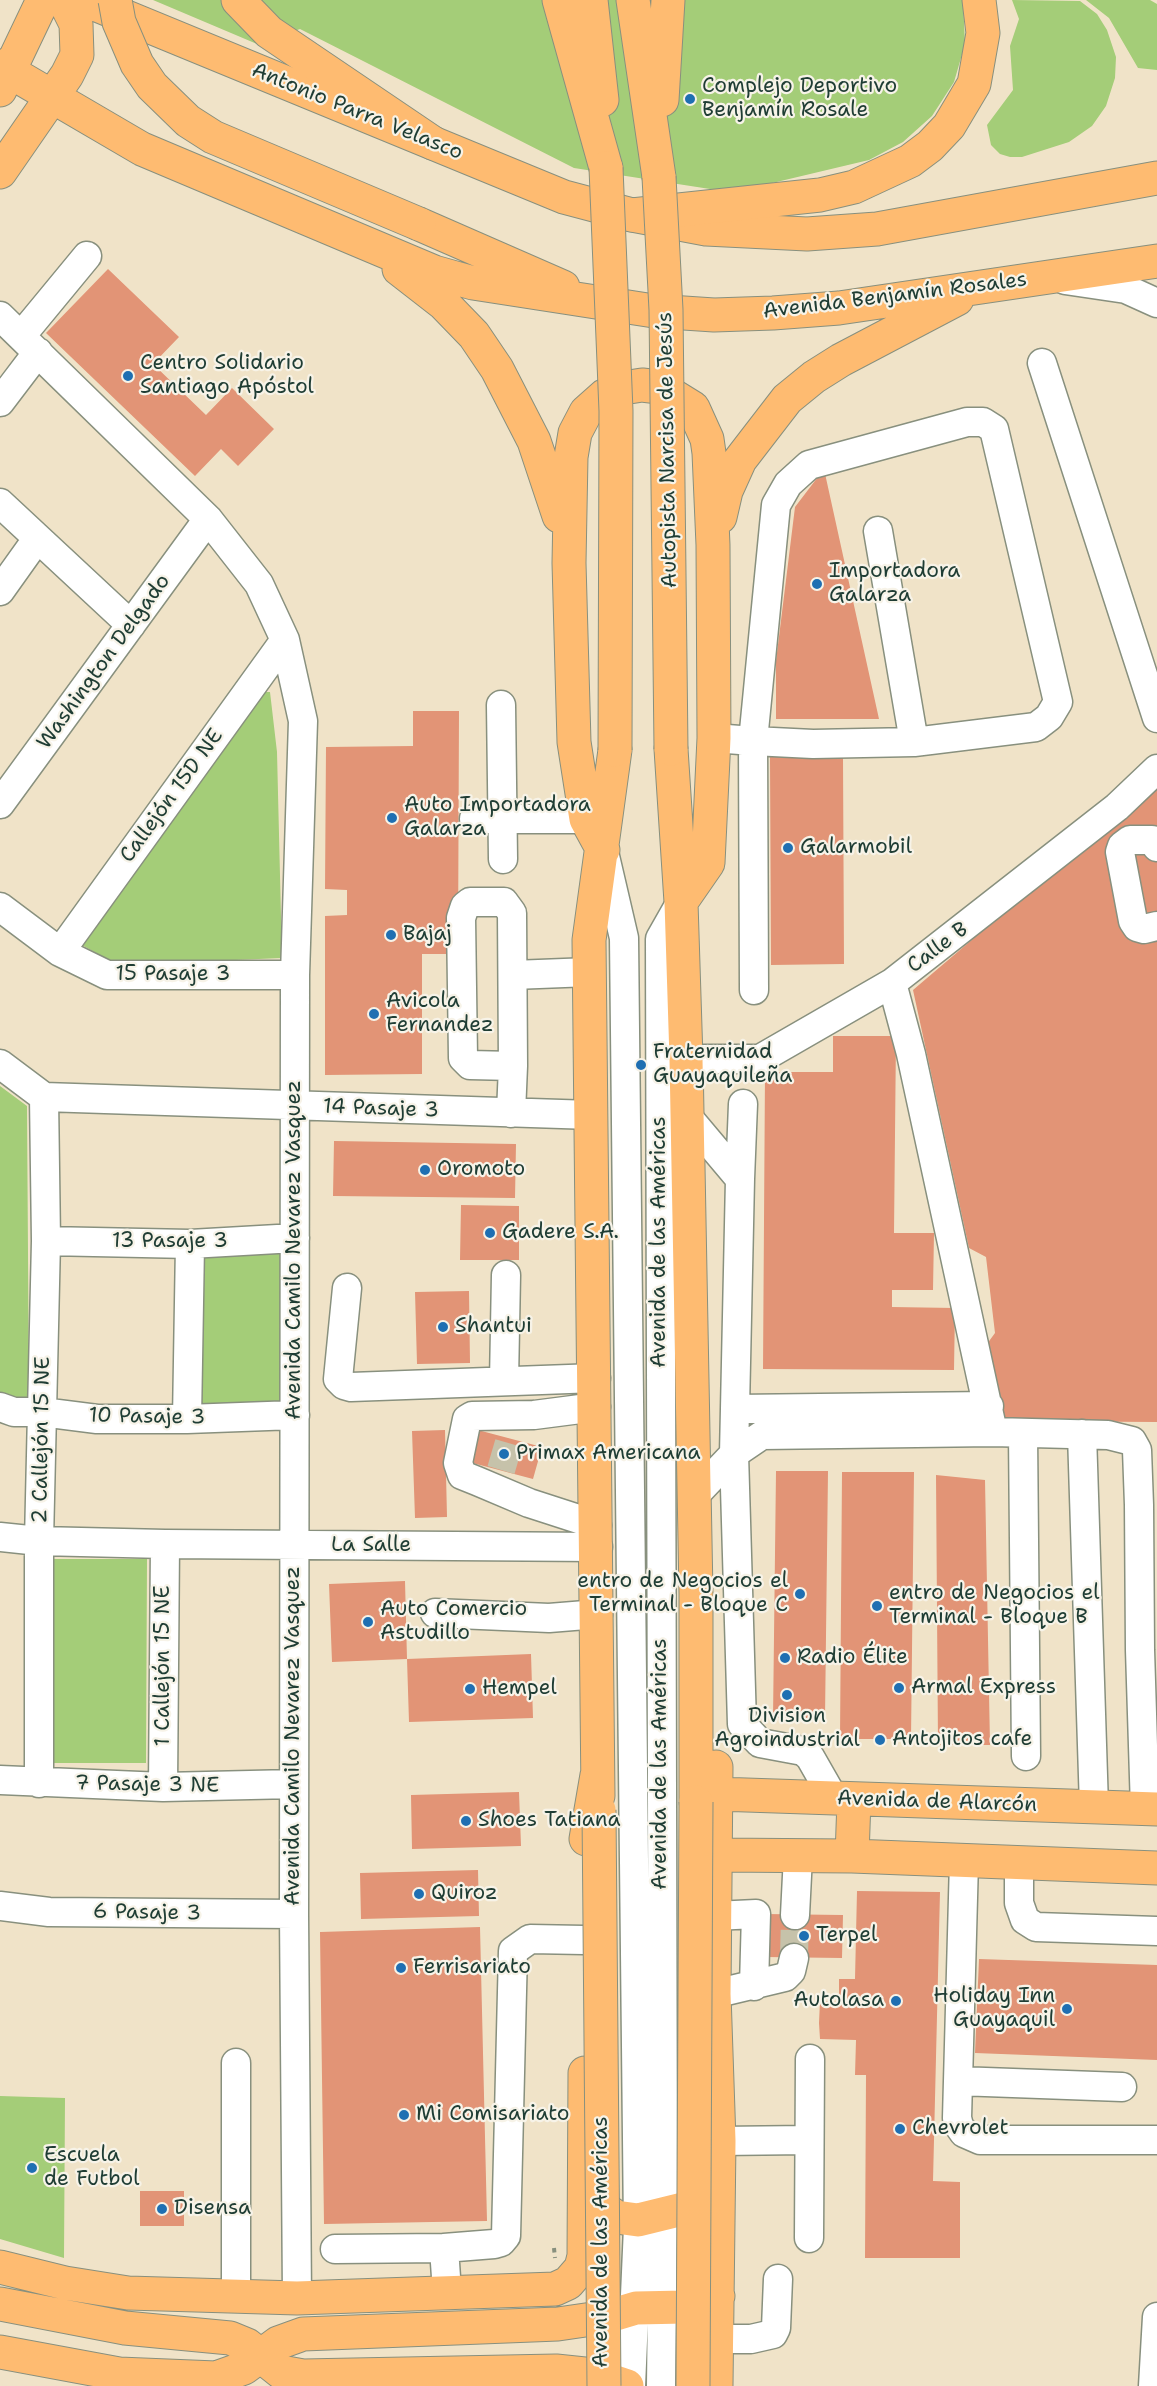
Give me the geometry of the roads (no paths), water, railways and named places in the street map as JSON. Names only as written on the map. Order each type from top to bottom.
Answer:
[{"type":"main road","points":[[43,0],[4,76],[53,96],[141,149],[434,272],[473,283],[597,303]]},
{"type":"main road","points":[[0,171],[72,65],[78,45],[74,16],[64,0]]},
{"type":"main road","name":"Antonio Parra Velasco","points":[[85,0],[564,197],[632,215]]},
{"type":"main road","points":[[115,0],[119,22],[137,64],[152,86],[188,121],[213,137],[419,224],[597,303]]},
{"type":"main road","points":[[238,0],[269,32],[433,143]]},
{"type":"main road","points":[[559,0],[606,168]]},
{"type":"main road","points":[[591,0],[600,63],[616,411],[615,750],[603,850]]},
{"type":"main road","name":"Autopista Narcisa de Jesús","points":[[633,0],[659,177],[666,310],[671,749],[681,902]]},
{"type":"main road","points":[[659,177],[668,0]]},
{"type":"main road","points":[[632,215],[820,195],[854,187],[910,161],[949,126],[974,84],[982,33],[979,0]]},
{"type":"main road","points":[[632,215],[706,229],[807,234],[877,229],[1157,177]]},
{"type":"main road","points":[[341,233],[412,277],[444,304],[474,335],[497,369],[534,441],[557,502],[569,563]]},
{"type":"main road","name":"Avenida Benjamín Rosales","points":[[597,303],[654,311],[714,315],[773,314],[839,308],[1157,261]]},
{"type":"main road","points":[[713,545],[726,491],[740,460],[787,399],[814,377],[841,360],[979,288]]},
{"type":"main road","points":[[603,850],[586,819],[574,742],[569,563],[571,457],[575,433],[586,412],[604,396],[623,388],[642,385],[659,387],[678,396],[693,408],[702,425],[708,446],[713,545],[714,738],[708,863],[681,902]]},
{"type":"main road","name":"Avenida de las Américas","points":[[603,850],[589,940],[596,1392],[603,2386]]},
{"type":"main road","name":"Avenida de las Américas","points":[[681,902],[696,1593],[707,1798],[693,2386]]},
{"type":"main road","name":"Avenida de las Américas","points":[[447,2292],[555,2289],[568,2283],[581,2268],[584,2256],[585,2195],[583,1855],[597,1775]]},
{"type":"main road","points":[[707,1798],[717,1855],[714,1916],[719,2141],[719,2295],[716,2386]]},
{"type":"main road","name":"Avenida de Alarcón","points":[[707,1798],[1151,1809]]},
{"type":"main road","points":[[844,1800],[852,1856]]},
{"type":"main road","points":[[717,1855],[852,1856],[1157,1868]]},
{"type":"main road","points":[[585,2195],[616,2217],[650,2216],[695,2206],[718,2191]]},
{"type":"main road","points":[[0,2267],[65,2283],[128,2293],[297,2298],[447,2292]]},
{"type":"main road","points":[[0,2352],[119,2374],[216,2378],[244,2368],[278,2343],[303,2334],[558,2324],[649,2308],[695,2305],[719,2295]]},
{"type":"main road","points":[[0,2304],[124,2328],[231,2338],[247,2345],[281,2372],[303,2376],[556,2371],[594,2375],[629,2386]]},
{"type":"street","points":[[0,402],[29,344],[87,256]]},
{"type":"street","points":[[1030,279],[1066,280],[1157,292]]},
{"type":"street","points":[[1126,289],[1157,303]]},
{"type":"street","name":"Avenida Camilo Nevarez Vasquez","points":[[0,316],[208,519],[259,584],[285,640],[303,722],[295,975],[294,1914],[297,2298]]},
{"type":"street","points":[[1042,363],[1157,718]]},
{"type":"street","points":[[714,738],[753,741],[813,744],[914,742],[1036,727],[1049,717],[1058,702],[994,429],[983,422],[967,422],[809,465],[788,484],[776,505],[753,741],[754,990]]},
{"type":"street","points":[[0,503],[131,625]]},
{"type":"street","name":"Washington Delgado","points":[[0,804],[208,519]]},
{"type":"street","points":[[878,531],[914,742]]},
{"type":"street","points":[[2,583],[37,539]]},
{"type":"street","name":"Callejón 15D NE","points":[[60,952],[285,640]]},
{"type":"street","points":[[501,705],[502,859]]},
{"type":"street","name":"Calle B","points":[[686,1059],[760,1059],[892,983],[1117,807],[1157,769]]},
{"type":"street","points":[[1117,807],[1144,843],[1122,846],[1120,852],[1133,921],[1137,927],[1144,929],[1157,926]]},
{"type":"street","points":[[474,819],[586,819]]},
{"type":"street","name":"Avenida de las Américas","points":[[603,850],[624,938],[650,2216]]},
{"type":"street","points":[[510,1113],[513,1066],[512,913],[504,902],[470,902],[465,906],[461,918],[463,1058],[470,1065],[513,1066]]},
{"type":"street","name":"Avenida de las Américas","points":[[661,2386],[649,2308],[660,939],[681,902]]},
{"type":"street","name":"15 Pasaje 3","points":[[0,907],[60,952],[107,975],[295,975]]},
{"type":"street","points":[[513,975],[590,972]]},
{"type":"street","points":[[892,983],[911,1054],[991,1419]]},
{"type":"street","points":[[0,1064],[44,1097]]},
{"type":"street","name":"14 Pasaje 3","points":[[44,1097],[592,1115]]},
{"type":"street","name":"2 Callejón 15 NE","points":[[39,1783],[39,1541],[46,1241],[44,1097]]},
{"type":"street","points":[[743,1104],[734,1454],[742,1724],[760,1743],[803,1751],[844,1800]]},
{"type":"street","points":[[687,1116],[740,1179]]},
{"type":"street","name":"13 Pasaje 3","points":[[46,1241],[190,1244],[295,1238]]},
{"type":"street","points":[[186,1419],[190,1244]]},
{"type":"street","points":[[504,1381],[506,1275]]},
{"type":"street","points":[[346,1288],[338,1379],[344,1385],[351,1387],[504,1381],[596,1392]]},
{"type":"street","points":[[596,1392],[516,1427],[477,1415],[467,1419],[458,1469],[462,1475],[501,1480],[597,1536]]},
{"type":"street","name":"10 Pasaje 3","points":[[0,1407],[14,1412],[42,1412],[97,1419],[186,1419],[295,1414]]},
{"type":"street","points":[[736,1409],[991,1419],[1023,1432],[1108,1435],[1132,1441],[1137,1450],[1151,1809]]},
{"type":"street","points":[[694,1496],[734,1454],[762,1435],[991,1419]]},
{"type":"street","points":[[1023,1432],[1026,1756]]},
{"type":"street","points":[[1082,1434],[1094,1807]]},
{"type":"street","name":"La Salle","points":[[0,1537],[39,1541],[294,1546],[597,1536]]},
{"type":"street","name":"1 Callejón 15 NE","points":[[163,1787],[165,1544]]},
{"type":"street","points":[[435,1614],[549,1618],[598,1614]]},
{"type":"street","name":"7 Pasaje 3 NE","points":[[0,1780],[163,1787],[294,1784]]},
{"type":"street","points":[[714,1916],[756,1914],[795,1908],[798,1856]]},
{"type":"street","points":[[964,1861],[957,2118],[959,2126],[971,2137],[980,2140],[1157,2140]]},
{"type":"street","points":[[1019,1863],[1019,1903],[1025,1920],[1036,1927],[1157,1931]]},
{"type":"street","name":"6 Pasaje 3","points":[[0,1906],[49,1912],[294,1914]]},
{"type":"street","points":[[754,1986],[756,1914]]},
{"type":"street","points":[[335,2249],[444,2248],[494,2244],[501,2242],[506,2236],[513,1951],[530,1939],[584,1940]]},
{"type":"street","points":[[714,1994],[785,1977],[791,1971],[794,1958]]},
{"type":"street","points":[[808,2238],[810,2059]]},
{"type":"street","points":[[236,2063],[236,2296]]},
{"type":"street","points":[[958,2081],[1122,2087]]},
{"type":"street","points":[[719,2141],[808,2140]]},
{"type":"street","points":[[444,2248],[447,2292]]},
{"type":"street","points":[[718,2339],[751,2339],[772,2334],[776,2328],[778,2279]]},
{"type":"street","name":"Avenida de las Américas","points":[[629,2386],[649,2308]]},
{"type":"street","points":[[1153,2386],[1157,2317]]},
{"type":"tunnel","points":[[501,1470],[510,1439]]},
{"type":"tunnel","points":[[794,1958],[795,1915]]},
{"type":"place","name":"Complejo Deportivo Benjamín Rosale","points":[[690,99]]},
{"type":"place","name":"Centro Solidario Santiago Apóstol","points":[[128,376]]},
{"type":"place","name":"Importadora Galarza","points":[[817,584]]},
{"type":"place","name":"Auto Importadora Galarza","points":[[392,818]]},
{"type":"place","name":"Galarmobil","points":[[788,848]]},
{"type":"place","name":"Bajaj","points":[[391,935]]},
{"type":"place","name":"Avicola Fernandez","points":[[374,1014]]},
{"type":"place","name":"Fraternidad Guayaquileña","points":[[641,1065]]},
{"type":"place","name":"Oromoto","points":[[425,1170]]},
{"type":"place","name":"Gadere S.A.","points":[[490,1233]]},
{"type":"place","name":"Shantui","points":[[443,1327]]},
{"type":"place","name":"Primax Americana","points":[[504,1454]]},
{"type":"place","name":"entro de Negocios el Terminal - Bloque C","points":[[800,1594]]},
{"type":"place","name":"entro de Negocios el Terminal - Bloque B","points":[[877,1606]]},
{"type":"place","name":"Auto Comercio Astudillo","points":[[368,1622]]},
{"type":"place","name":"Radio Élite","points":[[785,1658]]},
{"type":"place","name":"Armal Express","points":[[899,1688]]},
{"type":"place","name":"Hempel","points":[[470,1689]]},
{"type":"place","name":"Division Agroindustrial","points":[[787,1695]]},
{"type":"place","name":"Antojitos cafe","points":[[880,1740]]},
{"type":"place","name":"Shoes Tatiana","points":[[466,1821]]},
{"type":"place","name":"Quiroz","points":[[419,1894]]},
{"type":"place","name":"Terpel","points":[[804,1936]]},
{"type":"place","name":"Ferrisariato","points":[[401,1968]]},
{"type":"place","name":"Autolasa","points":[[896,2001]]},
{"type":"place","name":"Holiday Inn Guayaquil","points":[[1067,2009]]},
{"type":"place","name":"Mi Comisariato","points":[[404,2115]]},
{"type":"place","name":"Chevrolet","points":[[900,2129]]},
{"type":"place","name":"Escuela de Futbol","points":[[32,2168]]},
{"type":"place","name":"Disensa","points":[[162,2209]]}]
